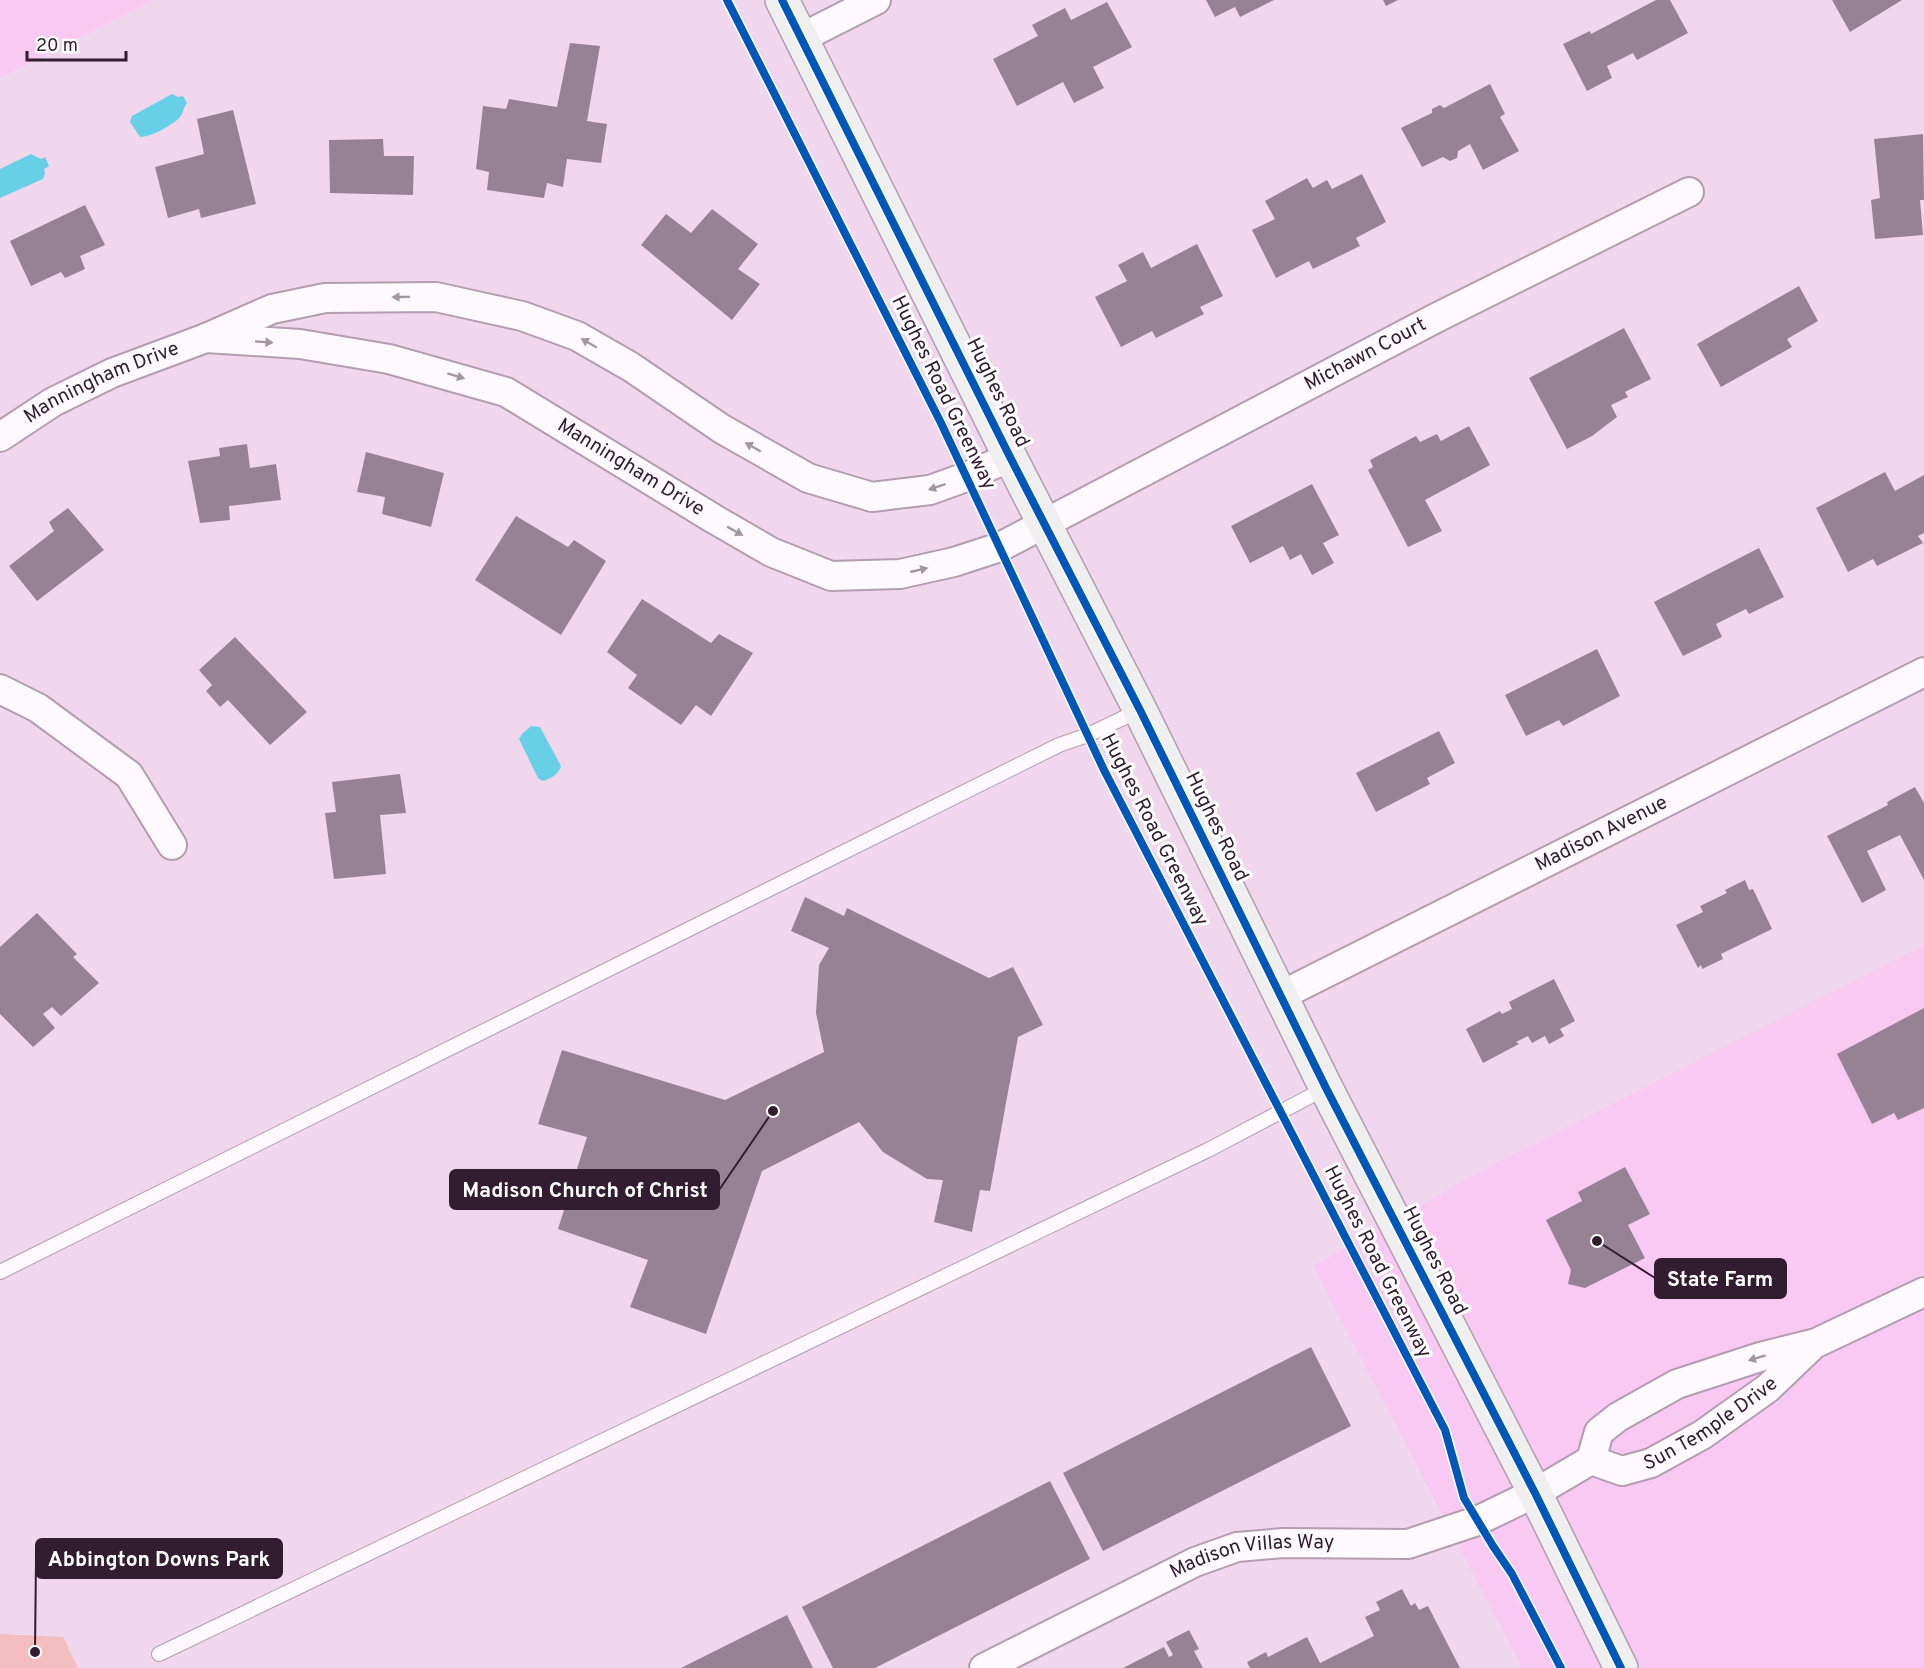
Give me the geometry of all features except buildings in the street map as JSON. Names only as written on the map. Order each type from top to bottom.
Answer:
[{"type":"main road","name":"Hughes Road","points":[[782,0],[1010,457],[1140,710],[1326,1088],[1535,1493],[1621,1668]]},
{"type":"street","points":[[801,38],[876,0]]},
{"type":"street","name":"Michawn Court","points":[[1045,524],[1436,318],[1689,192]]},
{"type":"street","name":"Manningham Drive","points":[[0,436],[53,402],[112,373],[206,338],[272,309],[325,298],[436,297],[522,315],[577,336],[631,367],[722,429],[808,478],[872,497],[930,490],[1010,457]]},
{"type":"street","name":"Manningham Drive","points":[[206,338],[300,344],[389,359],[506,392],[771,552],[831,576],[900,574],[954,562],[1000,548],[1045,524]]},
{"type":"street","name":"Madison Avenue","points":[[1280,996],[1924,672]]},
{"type":"street","points":[[0,689],[38,708],[129,775],[172,845]]},
{"type":"street","name":"Sun Temple Drive","points":[[1814,1344],[1768,1388],[1702,1435],[1651,1463],[1622,1471],[1591,1460],[1599,1432],[1617,1417],[1677,1384],[1760,1357],[1814,1344],[1924,1292]]},
{"type":"street","points":[[1535,1493],[1591,1460]]},
{"type":"street","name":"Madison Villas Way","points":[[984,1668],[1195,1562],[1237,1547],[1283,1543],[1408,1544],[1477,1521],[1535,1493]]},
{"type":"lane","points":[[0,1272],[1040,755],[1140,710]]},
{"type":"lane","points":[[159,1654],[1209,1150],[1326,1088]]},
{"type":"shaded area","points":[[0,0],[154,0],[0,78]]},
{"type":"shaded area","points":[[1924,945],[1924,1668],[1522,1668],[1313,1266],[1475,1174]]},
{"type":"shaded area","points":[[0,1634],[63,1637],[78,1668],[0,1668]]},
{"type":"water","points":[[172,94],[178,97],[183,96],[187,103],[181,116],[159,131],[140,137],[130,122],[132,116]]},
{"type":"water","points":[[31,154],[41,159],[45,157],[49,166],[44,169],[43,179],[0,198],[0,169]]},
{"type":"water","points":[[531,726],[540,727],[561,766],[554,776],[542,781],[538,778],[519,739]]},
{"type":"cycle path","name":"Hughes Road Greenway","points":[[727,0],[941,423],[1104,770],[1445,1430],[1464,1498],[1512,1574],[1561,1668]]},
{"type":"cycle path","points":[[782,0],[1010,457],[1140,710],[1326,1088],[1535,1493],[1621,1668]]},
{"type":"place","name":"Madison Church of Christ","points":[[773,1111]]},
{"type":"place","name":"State Farm","points":[[1597,1241]]},
{"type":"place","name":"Abbington Downs Park","points":[[35,1652]]}]
